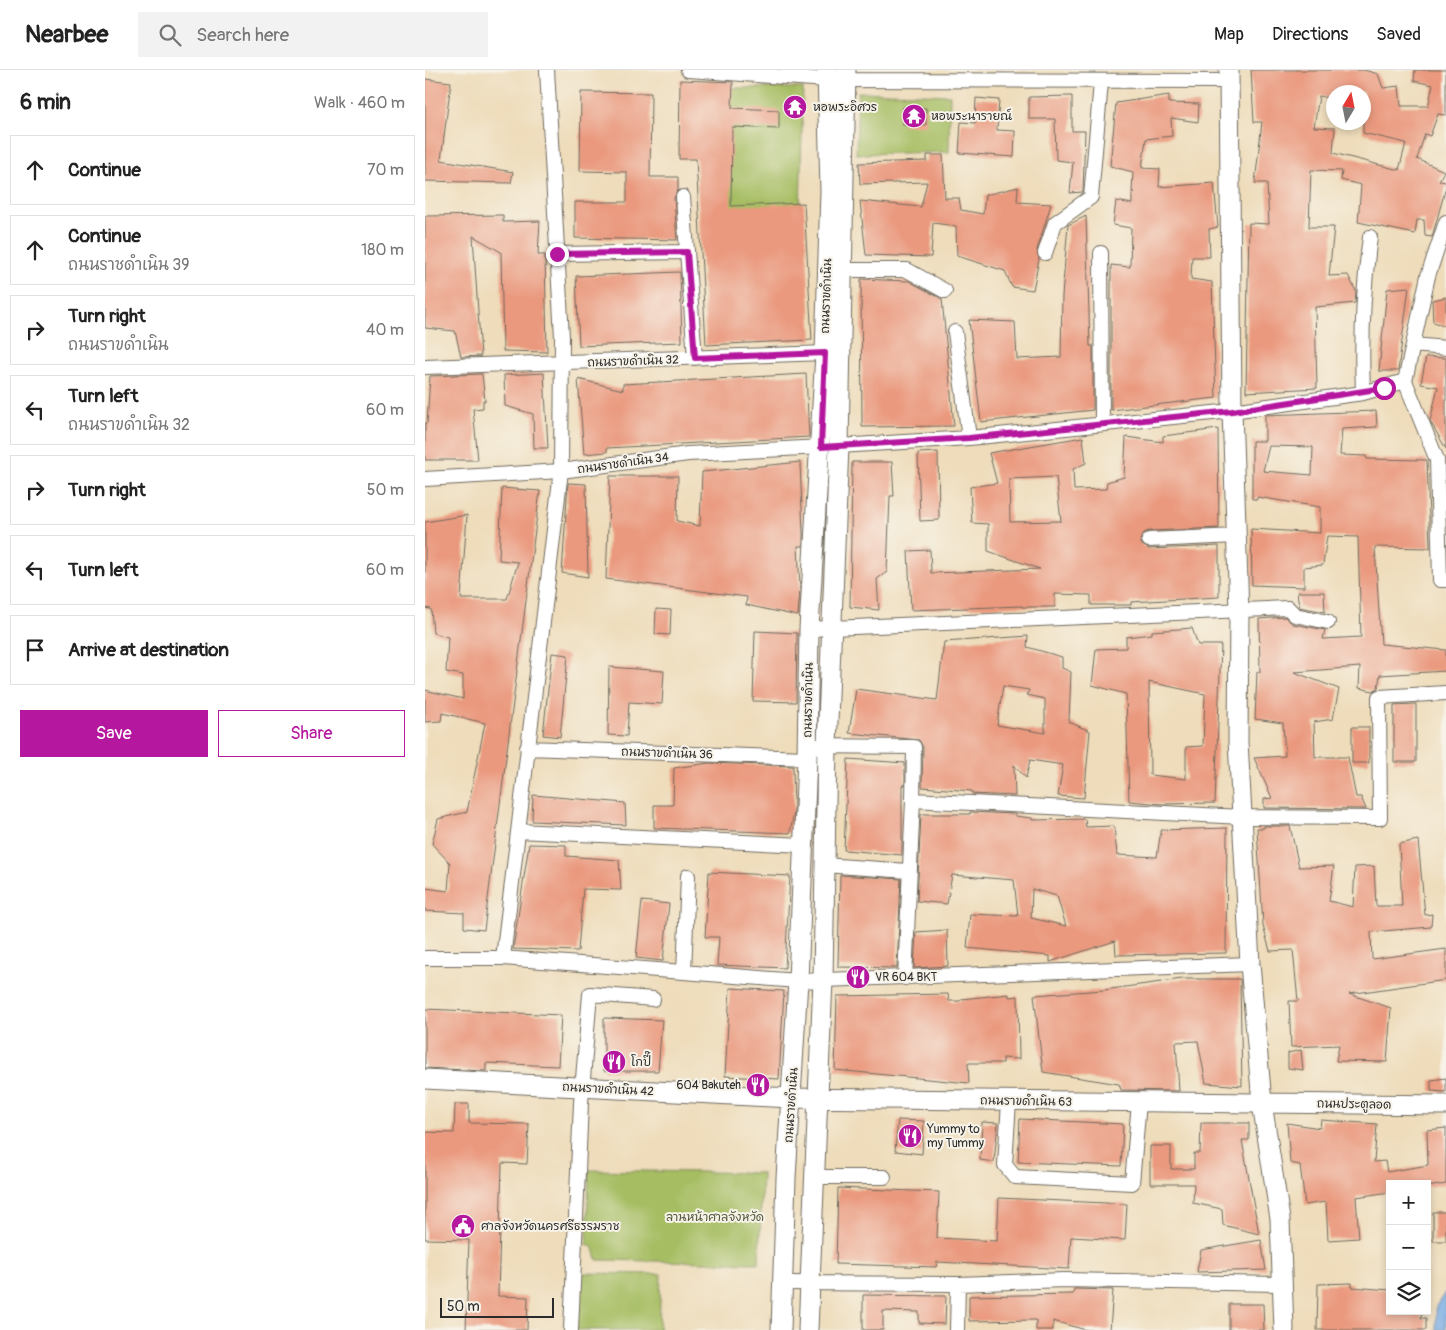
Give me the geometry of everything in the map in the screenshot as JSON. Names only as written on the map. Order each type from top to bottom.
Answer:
[{"type":"main road","name":"ถนนราขดำเนิน","points":[[808,1330],[823,980],[827,746],[839,446],[835,270],[830,191],[827,75]]},
{"type":"main road","name":"ถนนราขดำเนิน","points":[[781,1330],[798,981],[807,752],[809,629],[825,353],[835,270],[846,75]]},
{"type":"main road","points":[[1229,76],[1232,411],[1239,611],[1237,741],[1250,964],[1262,1103],[1280,1219],[1284,1330]]},
{"type":"main road","points":[[821,447],[839,446]]},
{"type":"main road","name":"ถนนราขดำเนิน 42","points":[[425,1079],[791,1098]]},
{"type":"main road","name":"ถนนราขดำเนิน 63","points":[[791,1098],[1009,1102],[1262,1103]]},
{"type":"main road","name":"ถนนประตูลอด","points":[[1262,1103],[1446,1105]]},
{"type":"street","points":[[503,958],[561,471],[562,337],[547,70]]},
{"type":"street","points":[[688,70],[1101,82],[1229,76]]},
{"type":"street","points":[[1045,253],[1055,223],[1072,213],[1091,197],[1101,82]]},
{"type":"street","points":[[683,197],[695,358]]},
{"type":"street","points":[[1446,222],[1428,276],[1405,381],[1437,460],[1440,580],[1446,580]]},
{"type":"street","points":[[1363,393],[1361,348],[1370,237]]},
{"type":"street","points":[[557,254],[687,252]]},
{"type":"street","points":[[1101,253],[1102,424]]},
{"type":"street","points":[[835,270],[907,270],[945,291]]},
{"type":"street","points":[[955,332],[969,438]]},
{"type":"street","points":[[1413,345],[1446,348]]},
{"type":"street","name":"ถนนราขดำเนิน 32","points":[[425,367],[561,364],[825,353]]},
{"type":"street","points":[[839,446],[969,438],[1232,411],[1363,393],[1405,381]]},
{"type":"street","name":"ถนนราชดำเนิน 34","points":[[425,479],[561,471],[688,454],[821,447]]},
{"type":"street","points":[[1149,540],[1237,536]]},
{"type":"street","points":[[809,629],[1288,608],[1295,615],[1328,622]]},
{"type":"street","points":[[905,978],[908,871],[913,800],[1242,817],[1380,818],[1379,697],[1446,692]]},
{"type":"street","name":"ถนนราขดำเนิน 36","points":[[527,748],[807,752],[827,746],[914,747],[913,800]]},
{"type":"street","points":[[518,831],[803,845]]},
{"type":"street","points":[[824,865],[908,871]]},
{"type":"street","points":[[684,972],[688,876]]},
{"type":"street","points":[[425,958],[503,958],[798,981],[1250,964]]},
{"type":"street","points":[[571,1330],[582,1087],[590,994],[653,999]]},
{"type":"street","points":[[1009,1102],[1005,1165],[1015,1177],[1132,1183],[1139,1102]]},
{"type":"street","points":[[815,1177],[884,1177]]},
{"type":"street","points":[[783,1282],[958,1284],[1064,1280],[1282,1284]]},
{"type":"street","points":[[957,1330],[958,1284]]},
{"type":"green space","points":[[726,88],[803,88],[800,213],[725,211]]},
{"type":"green space","points":[[858,92],[950,95],[949,152],[856,154]]},
{"type":"green space","name":"ลานหน้าศาลจังหวัด","points":[[589,1170],[762,1173],[759,1263],[597,1260],[594,1248],[587,1244]]},
{"type":"green space","points":[[573,1273],[661,1274],[659,1330],[571,1330]]},
{"type":"water","points":[[1446,1291],[1446,1330],[1436,1330],[1436,1306]]},
{"type":"building","points":[[1251,70],[1364,70],[1378,74],[1383,88],[1399,86],[1401,106],[1428,106],[1433,85],[1414,81],[1415,70],[1446,70],[1446,115],[1438,114],[1430,136],[1425,134],[1417,159],[1444,171],[1439,181],[1446,182],[1446,187],[1432,237],[1425,236],[1424,220],[1417,220],[1415,234],[1358,222],[1361,185],[1341,180],[1342,171],[1311,170],[1309,227],[1334,227],[1329,276],[1348,275],[1356,291],[1355,303],[1315,307],[1317,388],[1246,392],[1249,223],[1269,224],[1267,183],[1255,183],[1262,122],[1254,122]]},
{"type":"building","points":[[425,79],[451,82],[441,160],[513,172],[511,183],[425,181]]},
{"type":"building","points":[[680,80],[733,82],[732,108],[779,110],[779,129],[732,127],[731,206],[804,203],[812,340],[706,345],[696,159],[679,159]]},
{"type":"building","points":[[581,92],[651,93],[650,177],[678,177],[678,190],[674,198],[677,240],[575,238],[575,202],[627,202],[627,172],[580,171]]},
{"type":"building","points":[[1169,95],[1169,103],[1199,104],[1198,122],[1171,118],[1172,136],[1146,139],[1142,168],[1160,169],[1159,187],[1214,183],[1218,227],[1209,229],[1210,257],[1192,257],[1191,279],[1212,282],[1216,398],[1111,410],[1111,265],[1130,267],[1131,228],[1113,225],[1116,201],[1132,204],[1132,193],[1135,192],[1132,192],[1133,172],[1110,166],[1116,103]]},
{"type":"building","points":[[1072,96],[1072,131],[1085,131],[1083,192],[1070,193],[1073,162],[1056,160],[1055,119],[1029,119],[1029,97]]},
{"type":"building","points":[[976,98],[999,100],[997,130],[1015,131],[1014,157],[959,153],[961,122],[975,123]]},
{"type":"building","points":[[903,107],[926,108],[926,125],[903,125]]},
{"type":"building","points":[[927,155],[943,155],[945,198],[959,198],[961,210],[983,214],[985,195],[1018,187],[1017,202],[1051,204],[1037,250],[1039,259],[1033,290],[1012,287],[1005,271],[957,256],[956,226],[933,223],[931,257],[866,255],[860,201],[921,207],[927,182],[860,184],[859,163],[927,161]]},
{"type":"building","points":[[503,215],[503,222],[540,221],[538,255],[545,255],[547,352],[503,351],[501,252],[473,236],[481,356],[461,357],[455,331],[425,328],[425,216]]},
{"type":"building","points":[[1086,216],[1090,346],[1093,346],[1093,410],[981,422],[969,320],[1015,322],[1017,359],[1061,357],[1062,296],[1068,225]]},
{"type":"building","points":[[680,272],[682,342],[579,346],[576,276]]},
{"type":"building","points":[[861,279],[909,281],[942,299],[954,426],[862,427]]},
{"type":"building","points":[[1409,287],[1398,371],[1379,371],[1387,289]]},
{"type":"building","points":[[1446,297],[1446,326],[1433,322],[1432,300]]},
{"type":"building","points":[[1426,357],[1446,358],[1446,449],[1430,421],[1438,387],[1421,384]]},
{"type":"building","points":[[544,373],[548,448],[534,448],[533,414],[505,406],[504,375]]},
{"type":"building","points":[[482,374],[485,401],[483,400],[483,408],[473,409],[478,460],[425,460],[425,423],[427,423],[430,376]]},
{"type":"building","points":[[806,374],[809,437],[607,448],[607,452],[584,454],[578,379],[623,390],[623,384]]},
{"type":"building","points":[[1376,411],[1377,427],[1342,429],[1340,455],[1366,456],[1367,459],[1427,460],[1430,548],[1375,547],[1381,644],[1446,650],[1446,671],[1380,675],[1378,688],[1373,691],[1359,688],[1360,667],[1294,672],[1339,689],[1333,719],[1314,722],[1315,757],[1348,757],[1356,797],[1361,797],[1366,809],[1264,808],[1264,799],[1272,798],[1254,758],[1285,756],[1283,723],[1255,719],[1257,672],[1260,672],[1259,619],[1285,617],[1293,624],[1325,630],[1323,639],[1361,637],[1358,537],[1327,536],[1323,565],[1304,567],[1304,587],[1252,585],[1251,529],[1320,533],[1320,507],[1257,497],[1257,499],[1252,499],[1252,441],[1265,441],[1265,415]],"holes":[[[1269,446],[1313,447],[1312,475],[1263,471]]]},
{"type":"building","points":[[1218,429],[1219,528],[1149,531],[1144,533],[1140,540],[1142,545],[1149,549],[1219,546],[1219,597],[1131,602],[1131,605],[1091,605],[1091,595],[1055,594],[1055,607],[1022,606],[911,610],[908,551],[930,550],[931,573],[1040,569],[988,551],[988,524],[972,523],[970,487],[997,483],[989,453],[1083,437],[1086,463],[1073,469],[1074,490],[1106,489],[1107,482],[1124,477],[1126,437],[1163,442],[1163,436]],"holes":[[[1056,477],[1061,521],[1010,522],[1009,479]]]},
{"type":"building","points":[[938,452],[939,520],[920,521],[918,453]]},
{"type":"building","points":[[800,462],[803,546],[798,546],[800,588],[798,616],[746,605],[747,597],[606,579],[610,476],[678,476],[677,521],[700,526],[702,472]]},
{"type":"building","points":[[852,462],[892,462],[894,496],[890,496],[887,572],[877,579],[879,610],[850,607]]},
{"type":"building","points":[[568,483],[586,484],[588,577],[562,573]]},
{"type":"building","points":[[502,488],[540,491],[484,930],[464,928],[464,913],[425,911],[425,888],[448,891],[450,863],[432,844],[438,819],[467,812],[485,723],[442,713],[441,721],[425,722],[425,690],[463,699],[463,675],[446,672],[448,637],[433,633],[431,609],[425,608],[425,522],[467,515],[461,599],[507,599],[518,562],[499,560]]},
{"type":"building","points":[[1297,592],[1324,592],[1325,612],[1299,607]]},
{"type":"building","points":[[656,609],[671,610],[670,635],[655,634]]},
{"type":"building","points":[[1192,628],[1198,645],[1221,645],[1215,803],[1162,804],[1129,801],[1126,694],[1092,685],[1096,649],[1126,648],[1126,637],[1152,634],[1152,631]],"holes":[[[1149,682],[1205,694],[1203,746],[1186,747],[1186,779],[1150,775]]]},
{"type":"building","points":[[755,631],[797,633],[796,702],[753,701]]},
{"type":"building","points":[[1028,636],[1027,647],[1062,657],[1062,668],[1071,672],[1069,722],[1090,731],[1084,798],[1058,796],[1063,765],[1030,760],[1026,778],[1014,765],[1015,796],[972,794],[972,791],[922,787],[923,747],[919,740],[849,733],[856,689],[937,700],[944,642]],"holes":[[[1003,686],[1029,690],[1027,695],[1045,699],[1045,733],[997,725]]]},
{"type":"building","points":[[552,653],[568,655],[560,737],[543,735]]},
{"type":"building","points":[[609,667],[664,671],[662,704],[629,702],[627,736],[608,735]]},
{"type":"building","points":[[1416,704],[1416,762],[1394,762],[1394,705]]},
{"type":"building","points":[[1352,727],[1369,727],[1369,763],[1352,763]]},
{"type":"building","points":[[848,759],[905,763],[905,785],[902,785],[902,855],[844,850]]},
{"type":"building","points":[[709,763],[793,766],[794,812],[790,833],[654,828],[654,805],[673,805],[674,768]]},
{"type":"building","points":[[533,795],[625,803],[626,825],[532,821]]},
{"type":"building","points":[[970,812],[1015,814],[1015,816],[1032,818],[1032,820],[1085,819],[1086,827],[1114,826],[1117,855],[1157,857],[1161,830],[1227,828],[1226,953],[1116,955],[1115,941],[1050,962],[1050,956],[967,948],[970,914],[1018,916],[1014,880],[952,875],[947,904],[917,901],[921,814],[970,814]],"holes":[[[1032,889],[1057,896],[1066,926],[1031,918]]]},
{"type":"building","points":[[1264,826],[1290,826],[1299,867],[1334,866],[1329,901],[1353,907],[1355,867],[1374,866],[1376,906],[1402,906],[1399,844],[1418,840],[1425,915],[1432,914],[1431,927],[1371,932],[1372,959],[1446,949],[1446,980],[1349,994],[1391,1008],[1387,1062],[1336,1061],[1339,1045],[1291,1047],[1289,1001],[1298,1001],[1293,950],[1270,951],[1263,926],[1257,828],[1264,828]]},
{"type":"building","points":[[529,844],[566,845],[566,856],[619,860],[621,890],[583,889],[578,951],[513,949]]},
{"type":"building","points":[[709,872],[790,876],[785,968],[717,965],[719,937],[705,937]]},
{"type":"building","points":[[840,875],[901,879],[897,968],[838,967]]},
{"type":"building","points":[[642,901],[669,904],[663,961],[636,958]]},
{"type":"building","points":[[947,930],[948,966],[914,968],[916,932]]},
{"type":"building","points":[[1182,979],[1240,979],[1242,1086],[1206,1083],[1198,1041],[1176,1042],[1179,1091],[1121,1090],[1119,1084],[1043,1072],[1034,995],[1104,990]]},
{"type":"building","points":[[730,988],[784,991],[779,1079],[725,1076]]},
{"type":"building","points":[[948,994],[949,1001],[1009,994],[1009,997],[1018,996],[1019,1059],[1003,1058],[1003,1063],[968,1063],[969,1083],[835,1070],[837,996]]},
{"type":"building","points":[[425,1009],[561,1015],[558,1066],[486,1063],[486,1071],[425,1068]]},
{"type":"building","points":[[604,1018],[662,1020],[658,1071],[604,1071]]},
{"type":"building","points":[[1301,1050],[1303,1070],[1288,1068],[1288,1053]]},
{"type":"building","points":[[1446,1078],[1446,1092],[1431,1091],[1431,1080]]},
{"type":"building","name":"ศาลจังหวัดนครศรีธรรมราช","points":[[455,1104],[469,1104],[469,1123],[529,1124],[527,1164],[502,1163],[498,1296],[528,1297],[527,1330],[466,1330],[469,1240],[425,1239],[425,1132],[454,1133]]},
{"type":"building","points":[[1020,1119],[1123,1124],[1121,1166],[1018,1162]]},
{"type":"building","name":"Yummy to my Tummy","points":[[898,1120],[924,1121],[922,1154],[895,1151]]},
{"type":"building","points":[[1321,1120],[1377,1124],[1374,1162],[1385,1161],[1387,1172],[1428,1165],[1427,1130],[1446,1128],[1446,1184],[1431,1186],[1431,1180],[1386,1180],[1386,1193],[1356,1197],[1359,1238],[1328,1240],[1326,1202],[1305,1205],[1300,1165],[1290,1163],[1287,1123],[1320,1128]]},
{"type":"building","points":[[982,1122],[998,1123],[994,1162],[980,1160]]},
{"type":"building","points":[[1201,1123],[1249,1123],[1249,1140],[1242,1140],[1259,1234],[1223,1225],[1222,1209],[1193,1203],[1194,1184],[1150,1184],[1150,1146],[1171,1146],[1171,1169],[1194,1169],[1194,1153],[1200,1153]]},
{"type":"building","points":[[838,1188],[939,1192],[937,1238],[997,1241],[999,1198],[1127,1204],[1125,1240],[1071,1237],[1069,1269],[937,1262],[936,1267],[836,1264]]},
{"type":"building","points":[[1433,1212],[1446,1212],[1446,1241],[1433,1241]]},
{"type":"building","points":[[1261,1240],[1266,1270],[1197,1272],[1201,1250]]},
{"type":"building","points":[[1352,1283],[1352,1287],[1386,1290],[1386,1315],[1421,1315],[1421,1318],[1426,1318],[1426,1330],[1317,1330],[1318,1284]]},
{"type":"building","points":[[1074,1289],[1113,1290],[1110,1330],[1086,1330],[1053,1321],[1053,1330],[1036,1330],[1036,1320],[969,1321],[969,1296],[1073,1294]]},
{"type":"building","points":[[863,1295],[946,1296],[945,1324],[919,1323],[919,1312],[883,1311],[883,1330],[863,1330]]},
{"type":"building","points":[[1229,1304],[1263,1304],[1264,1330],[1229,1330]]},
{"type":"place","name":"หอพระอิศวร","points":[[795,107]]},
{"type":"place","name":"หอพระนารายณ์","points":[[914,116]]},
{"type":"place","name":"VR 604 BKT","points":[[858,977]]},
{"type":"place","name":"โกปี๊","points":[[614,1062]]},
{"type":"place","name":"604 Bakuteh","points":[[758,1085]]},
{"type":"place","name":"Yummy to my Tummy","points":[[910,1136]]},
{"type":"place","name":"ศาลจังหวัดนครศรีธรรมราช","points":[[463,1226]]},
{"type":"route","points":[[557,254],[687,252],[695,358],[825,353],[821,447],[969,438],[1232,411],[1363,393],[1384,388]]}]
